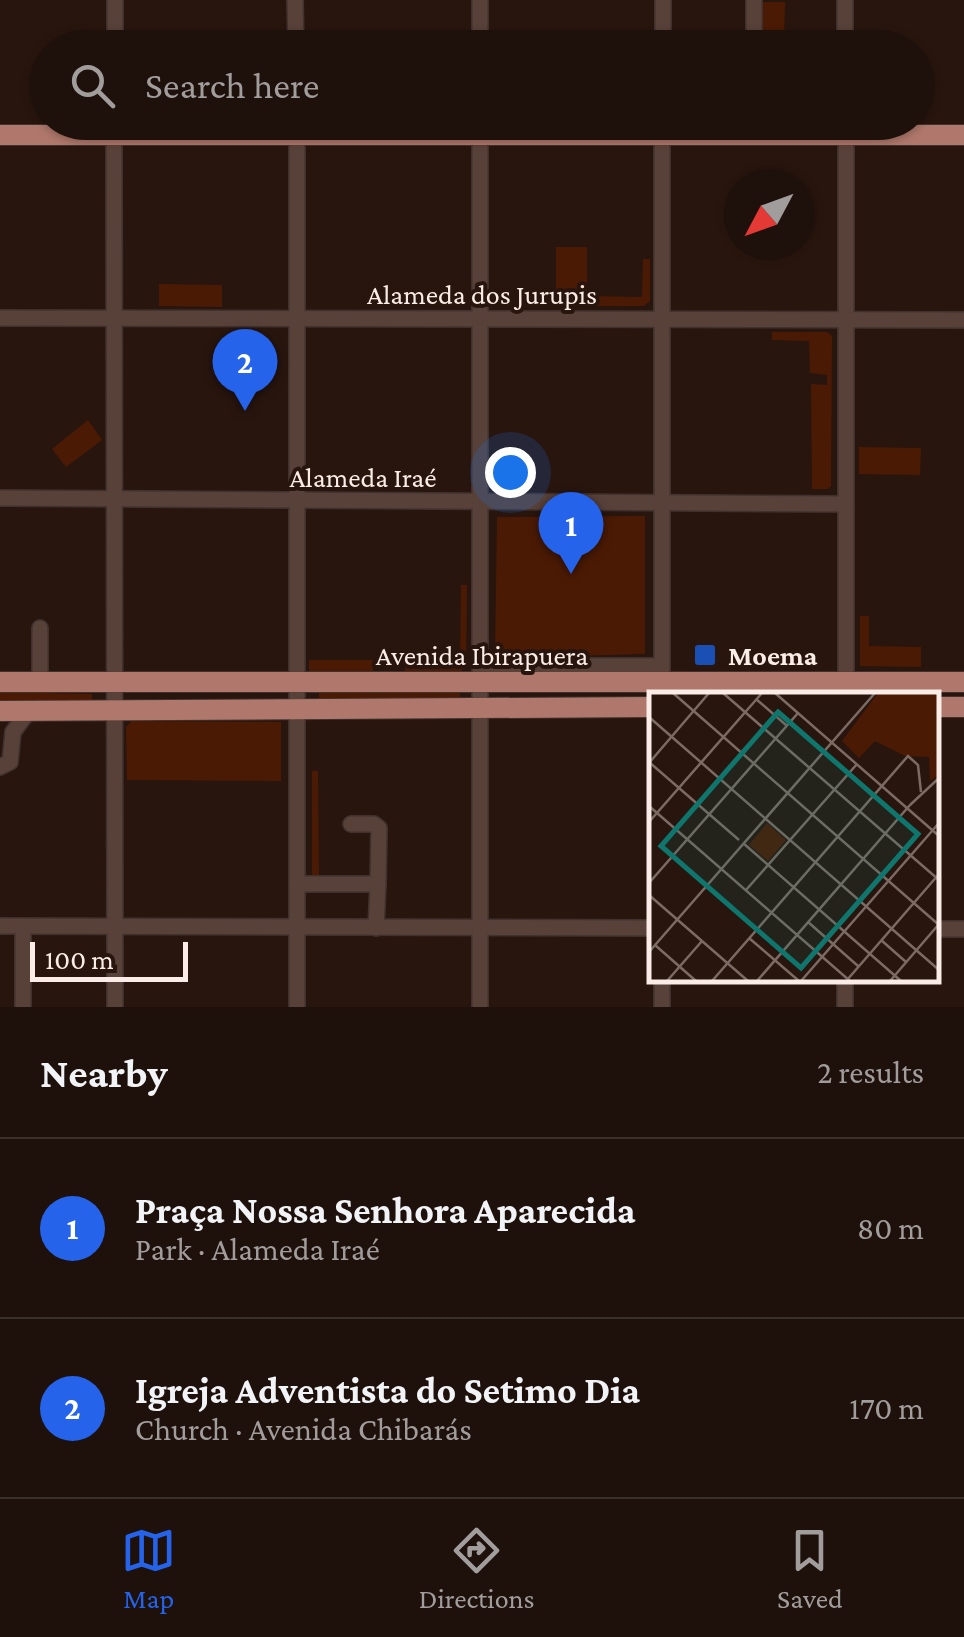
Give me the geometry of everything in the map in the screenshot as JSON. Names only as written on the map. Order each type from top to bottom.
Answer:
[{"type":"main road","points":[[0,135],[30,133]]},
{"type":"main road","points":[[934,133],[964,135]]},
{"type":"main road","name":"Avenida Ibirapuera","points":[[0,682],[297,683],[481,675],[662,674],[846,688],[964,682]]},
{"type":"main road","name":"Avenida Ibirapuera","points":[[8,721],[114,712],[649,708]]},
{"type":"street","points":[[115,0],[115,30]]},
{"type":"street","points":[[296,0],[296,30]]},
{"type":"street","points":[[480,0],[480,30]]},
{"type":"street","points":[[663,0],[663,30]]},
{"type":"street","points":[[754,0],[754,30]]},
{"type":"street","points":[[846,0],[846,30]]},
{"type":"street","points":[[114,140],[114,1007]]},
{"type":"street","points":[[297,140],[297,1007]]},
{"type":"street","points":[[480,140],[480,1007]]},
{"type":"street","points":[[662,140],[662,674]]},
{"type":"street","points":[[846,140],[846,688]]},
{"type":"street","name":"Alameda dos Jurupis","points":[[0,318],[964,320]]},
{"type":"street","name":"Alameda Iraé","points":[[0,498],[845,504]]},
{"type":"street","points":[[40,628],[40,682]]},
{"type":"street","points":[[0,767],[10,762],[8,721]]},
{"type":"street","points":[[351,824],[374,824],[380,828],[376,928]]},
{"type":"street","points":[[297,884],[378,884]]},
{"type":"street","points":[[0,926],[649,928]]},
{"type":"street","points":[[23,926],[24,1007]]},
{"type":"shaded area","points":[[761,2],[785,2],[784,30],[761,30]]},
{"type":"shaded area","points":[[556,247],[587,247],[587,296],[642,297],[643,259],[650,259],[650,301],[644,306],[556,306]]},
{"type":"shaded area","points":[[159,284],[222,285],[222,307],[159,306]]},
{"type":"shaded area","points":[[772,332],[827,332],[832,336],[828,489],[812,489],[811,384],[827,385],[827,375],[810,373],[809,341],[772,340]]},
{"type":"shaded area","points":[[88,420],[102,440],[66,467],[52,449]]},
{"type":"shaded area","points":[[859,447],[921,448],[920,475],[859,474]]},
{"type":"shaded area","points":[[645,516],[645,654],[495,658],[497,517]]},
{"type":"shaded area","points":[[461,585],[467,585],[466,666],[461,671],[405,671],[405,658],[460,658]]},
{"type":"shaded area","points":[[860,616],[869,616],[869,646],[921,647],[921,667],[860,666]]},
{"type":"shaded area","points":[[309,660],[373,660],[373,671],[309,671]]},
{"type":"shaded area","points":[[0,692],[92,694],[92,701],[0,700]]},
{"type":"shaded area","points":[[319,693],[460,693],[460,699],[319,700]]},
{"type":"shaded area","points":[[132,721],[281,722],[281,781],[127,780],[126,727]]},
{"type":"shaded area","points":[[312,771],[318,771],[319,875],[312,875]]},
{"type":"place","name":"Igreja Adventista do Setimo Dia","points":[[245,411]]},
{"type":"place","name":"Praça Nossa Senhora Aparecida","points":[[571,574]]},
{"type":"place","name":"Moema","points":[[705,655]]}]
